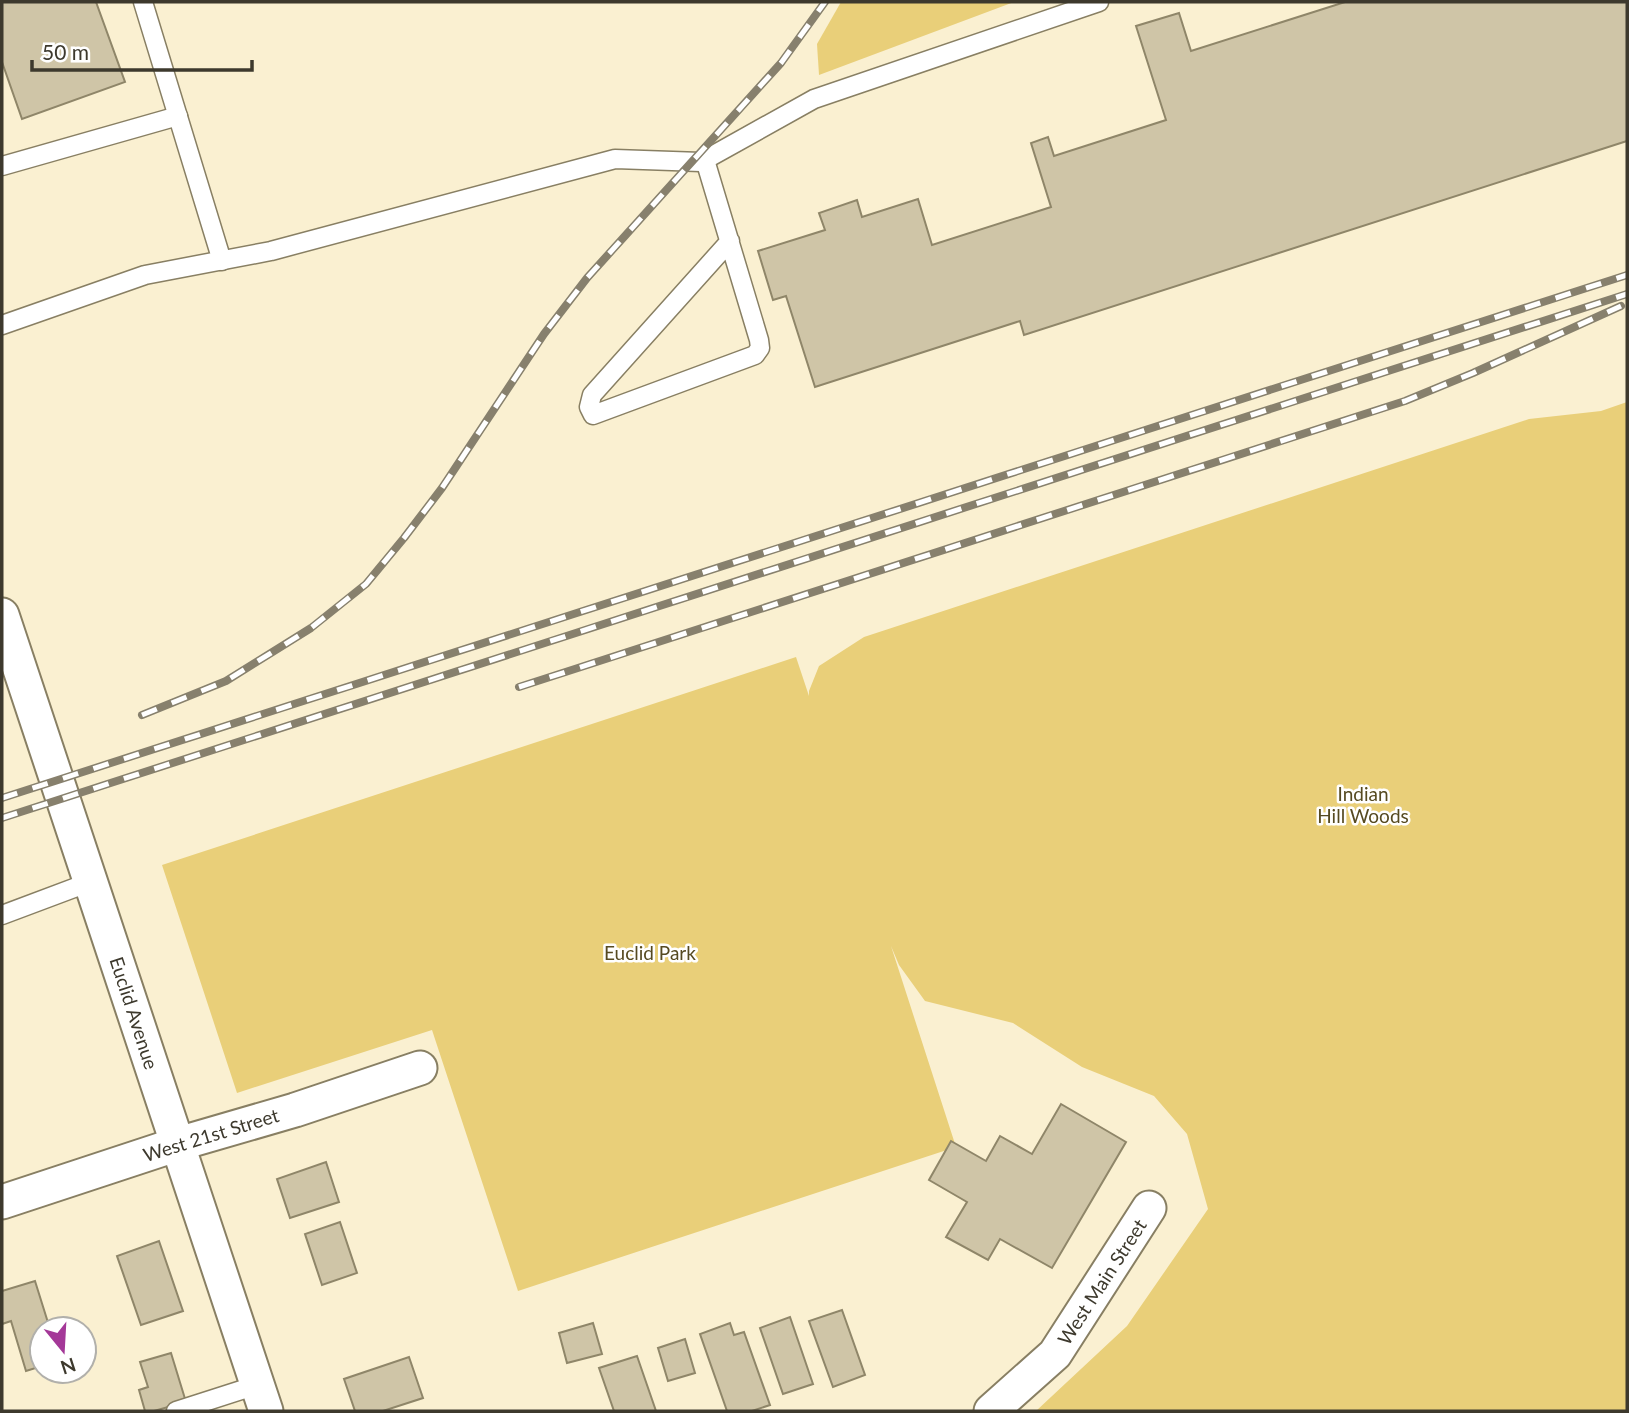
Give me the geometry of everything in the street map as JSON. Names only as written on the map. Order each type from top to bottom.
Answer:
[{"type":"street","name":"Euclid Avenue","points":[[2,615],[262,1398]]},
{"type":"street","name":"West 21st Street","points":[[2,1202],[420,1068]]},
{"type":"street","name":"West Main Street","points":[[991,1411],[1055,1354],[1149,1209]]},
{"type":"lane","points":[[144,2],[222,261]]},
{"type":"lane","points":[[2,325],[145,275],[271,251],[615,159],[701,162],[814,99],[1099,2]]},
{"type":"lane","points":[[2,166],[178,116]]},
{"type":"lane","points":[[705,160],[730,241],[759,340],[760,348],[755,355],[593,415],[589,407],[592,395],[730,241]]},
{"type":"lane","points":[[2,915],[90,882]]},
{"type":"lane","points":[[176,1411],[262,1398]]},
{"type":"green space","points":[[841,2],[1014,2],[819,75],[817,44]]},
{"type":"green space","points":[[1627,402],[1627,1411],[1036,1411],[1127,1326],[1208,1209],[1187,1134],[1154,1096],[1082,1067],[1013,1023],[925,1001],[899,965],[891,946],[956,1147],[518,1291],[432,1030],[237,1093],[162,865],[796,657],[809,696],[819,666],[864,637],[1529,419],[1601,411]]},
{"type":"building","points":[[2,2],[96,2],[125,82],[22,119],[2,62]]},
{"type":"building","points":[[1345,2],[1627,2],[1627,141],[1024,335],[1020,321],[815,387],[786,296],[773,300],[758,251],[825,230],[819,213],[857,200],[862,217],[918,199],[932,245],[1051,207],[1031,143],[1048,137],[1054,156],[1166,120],[1136,26],[1179,13],[1191,51]]},
{"type":"building","points":[[1061,1104],[1126,1142],[1052,1268],[1000,1239],[988,1260],[946,1237],[967,1202],[929,1180],[951,1141],[986,1161],[1000,1136],[1032,1154]]},
{"type":"building","points":[[326,1162],[339,1202],[290,1218],[277,1179]]},
{"type":"building","points":[[340,1222],[357,1273],[322,1285],[305,1234]]},
{"type":"building","points":[[159,1241],[183,1311],[141,1325],[117,1256]]},
{"type":"building","points":[[35,1281],[46,1315],[28,1315],[28,1370],[11,1321],[2,1324],[2,1291]]},
{"type":"building","points":[[842,1310],[865,1375],[833,1387],[809,1321]]},
{"type":"building","points":[[790,1317],[813,1384],[783,1394],[760,1328]]},
{"type":"building","points":[[593,1323],[602,1354],[567,1363],[559,1333]]},
{"type":"building","points":[[730,1323],[734,1335],[744,1332],[770,1405],[752,1411],[727,1411],[700,1334]]},
{"type":"building","points":[[685,1339],[695,1373],[668,1381],[658,1348]]},
{"type":"building","points":[[171,1353],[186,1402],[145,1411],[139,1390],[148,1387],[140,1362]]},
{"type":"building","points":[[637,1356],[656,1411],[614,1411],[599,1368]]},
{"type":"building","points":[[409,1357],[423,1398],[383,1411],[355,1411],[344,1379]]},
{"type":"railway","points":[[142,715],[226,681],[311,628],[366,584],[442,488],[544,334],[587,278],[781,63],[825,2]]},
{"type":"railway","points":[[2,798],[1627,275]]},
{"type":"railway","points":[[2,818],[1627,294]]},
{"type":"railway","points":[[519,687],[1405,401],[1621,306]]},
{"type":"park label","name":"Indian Hill Woods","points":[[1363,805]]},
{"type":"park label","name":"Euclid Park","points":[[650,953]]}]
